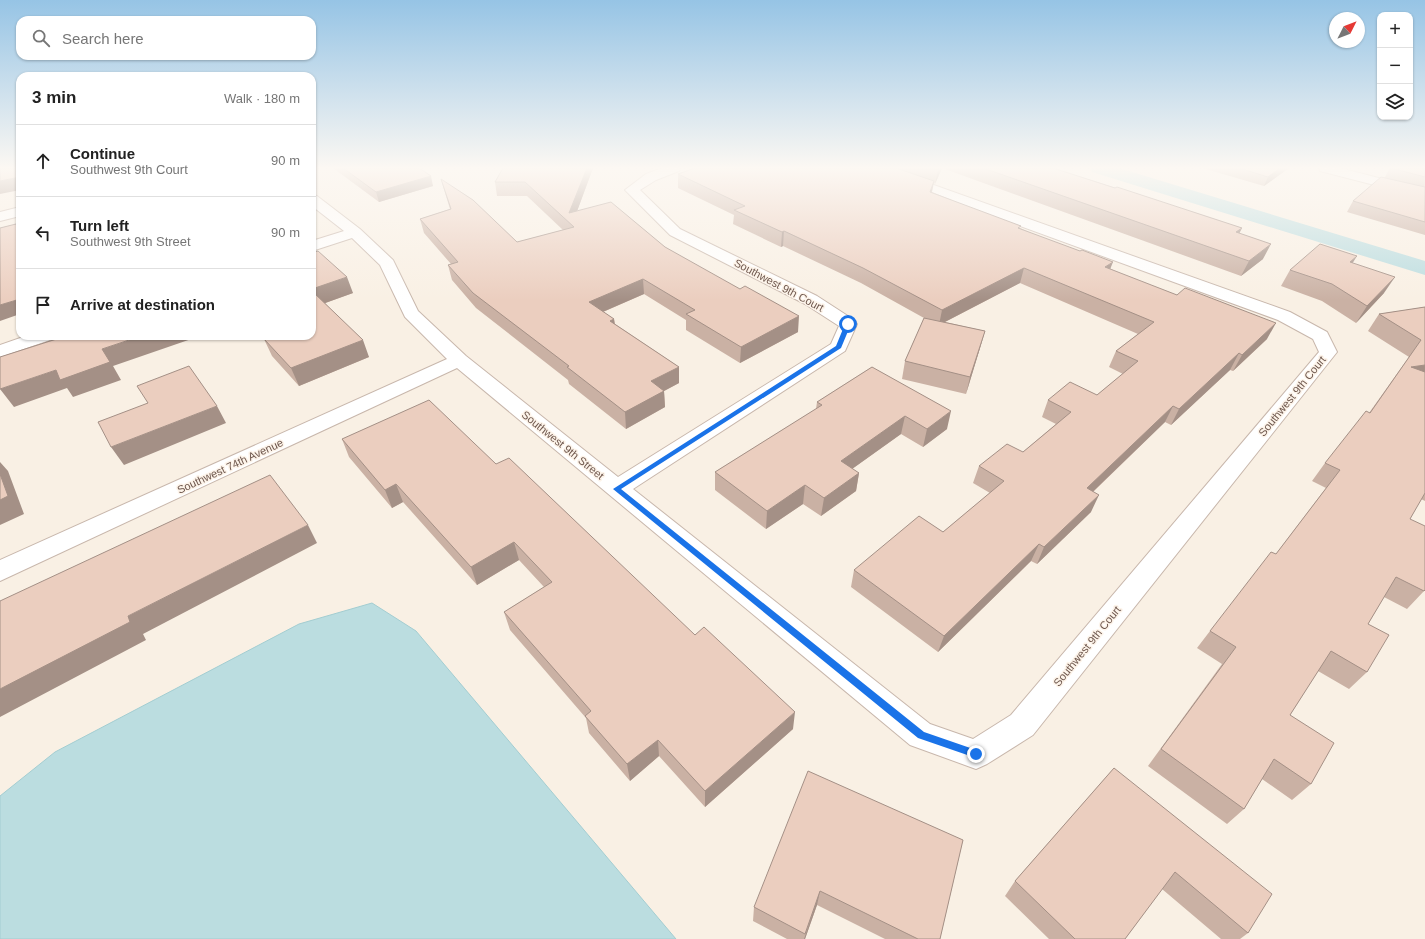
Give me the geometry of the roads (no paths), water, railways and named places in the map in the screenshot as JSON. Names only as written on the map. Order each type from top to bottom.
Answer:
[{"type":"street","points":[[0,217],[16,212]]},
{"type":"street","points":[[329,212],[355,232]]},
{"type":"street","name":"Southwest 9th Court","points":[[616,489],[839,347],[848,324],[812,300],[675,232],[653,212]]},
{"type":"street","name":"Southwest 9th Court","points":[[976,754],[1022,725],[1328,352],[1321,336],[1284,316],[995,212]]},
{"type":"street","name":"Southwest 9th Street","points":[[355,232],[387,263],[411,313],[459,360],[616,489],[921,735],[976,754]]},
{"type":"street","points":[[316,245],[355,232]]},
{"type":"street","points":[[0,351],[32,340]]},
{"type":"street","name":"Southwest 74th Avenue","points":[[0,571],[459,360]]},
{"type":"water","points":[[372,603],[416,631],[676,939],[0,939],[0,796],[55,752],[299,624]]},
{"type":"waterway","points":[[1242,212],[1425,268]]}]
